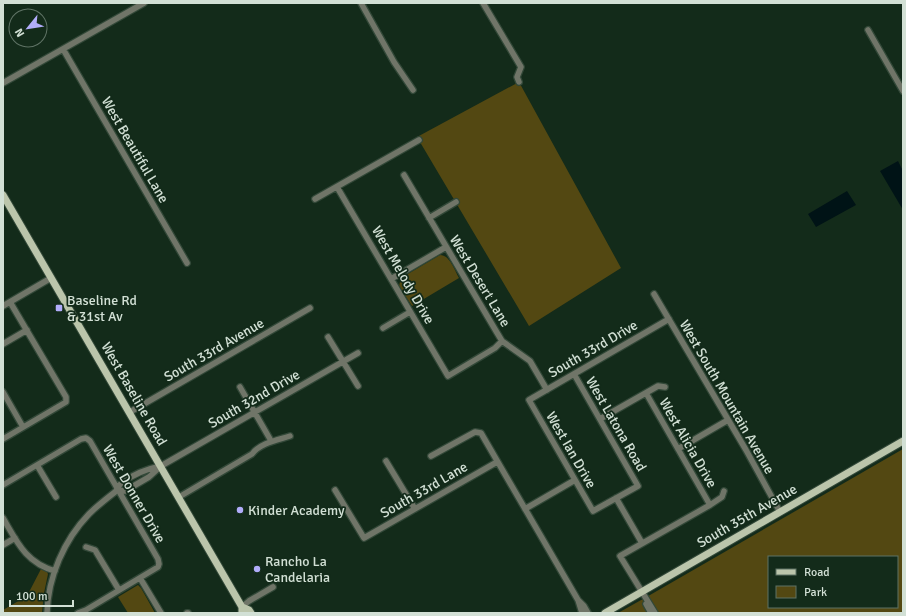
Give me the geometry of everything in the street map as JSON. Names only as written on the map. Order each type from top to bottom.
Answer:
[{"type":"main road","name":"West Baseline Road","points":[[3,195],[130,412],[242,610],[249,610],[251,613]]},
{"type":"main road","name":"South 35th Avenue","points":[[605,613],[903,441]]},
{"type":"street","points":[[3,83],[144,3]]},
{"type":"street","points":[[361,3],[394,62],[413,90]]},
{"type":"street","points":[[483,3],[521,67],[517,77],[519,82]]},
{"type":"street","points":[[868,30],[903,91]]},
{"type":"street","name":"West Beautiful Lane","points":[[63,50],[187,263]]},
{"type":"street","points":[[315,199],[418,140]]},
{"type":"street","name":"West Desert Lane","points":[[404,174],[502,341],[530,361],[547,390]]},
{"type":"street","name":"West Melody Drive","points":[[337,186],[448,376],[495,348],[502,341]]},
{"type":"street","points":[[429,218],[456,202]]},
{"type":"street","points":[[391,279],[446,247]]},
{"type":"street","points":[[3,306],[51,278]]},
{"type":"street","name":"West South Mountain Avenue","points":[[654,294],[780,512]]},
{"type":"street","points":[[3,439],[66,402],[66,398],[10,302]]},
{"type":"street","name":"South 33rd Avenue","points":[[130,412],[310,308]]},
{"type":"street","points":[[383,328],[410,312]]},
{"type":"street","name":"South 33rd Drive","points":[[529,400],[669,319]]},
{"type":"street","points":[[3,344],[27,330]]},
{"type":"street","points":[[328,337],[358,386]]},
{"type":"street","name":"South 32nd Drive","points":[[161,466],[358,353]]},
{"type":"street","name":"West Latona Road","points":[[574,374],[638,486],[616,498]]},
{"type":"street","points":[[600,419],[658,386],[665,387]]},
{"type":"street","points":[[240,387],[270,439]]},
{"type":"street","points":[[3,392],[23,428]]},
{"type":"street","name":"West Alicia Drive","points":[[646,393],[710,505]]},
{"type":"street","name":"West Ian Drive","points":[[529,400],[593,511],[616,498]]},
{"type":"street","points":[[678,449],[728,420]]},
{"type":"street","points":[[431,456],[475,432],[482,434],[578,600],[582,613]]},
{"type":"street","points":[[178,497],[252,454],[256,449],[270,442],[290,436]]},
{"type":"street","name":"West Donner Drive","points":[[37,465],[81,439],[86,438],[90,441],[158,559],[158,567],[140,578]]},
{"type":"street","points":[[386,461],[415,510]]},
{"type":"street","name":"South 33rd Lane","points":[[335,490],[364,538],[497,462]]},
{"type":"street","points":[[3,485],[37,465],[56,497]]},
{"type":"street","points":[[47,613],[47,600],[55,570],[65,548],[82,522],[98,506],[118,490],[120,484],[145,469],[161,466]]},
{"type":"street","points":[[118,490],[125,491],[149,477],[161,466]]},
{"type":"street","points":[[131,477],[135,484]]},
{"type":"street","points":[[525,509],[575,480]]},
{"type":"street","points":[[655,613],[620,556],[710,505],[722,497],[724,491]]},
{"type":"street","points":[[616,498],[642,543]]},
{"type":"street","points":[[3,518],[25,554],[48,569],[55,570]]},
{"type":"street","points":[[3,545],[14,538]]},
{"type":"street","points":[[86,547],[95,550],[119,590]]},
{"type":"street","points":[[78,613],[86,610],[140,578],[161,613]]},
{"type":"street","points":[[242,610],[249,601],[273,587]]},
{"type":"street","points":[[642,592],[644,600],[651,613]]},
{"type":"street","points":[[578,600],[588,613]]},
{"type":"green space","points":[[519,82],[621,268],[529,326],[417,137]]},
{"type":"green space","points":[[440,255],[449,260],[459,278],[412,306],[399,286],[401,278]]},
{"type":"green space","points":[[903,449],[903,613],[618,613],[650,595]]},
{"type":"green space","points":[[41,569],[48,574],[42,613],[3,613],[3,610],[27,596]]},
{"type":"green space","points":[[138,585],[155,613],[128,613],[118,597]]},
{"type":"shaded area","points":[[898,161],[903,171],[903,210],[880,171]]},
{"type":"shaded area","points":[[847,191],[856,205],[816,227],[808,214]]},
{"type":"place","name":"Baseline Rd & 31st Av","points":[[59,308]]},
{"type":"place","name":"Kinder Academy","points":[[240,510]]},
{"type":"place","name":"Rancho La Candelaria","points":[[257,569]]}]
